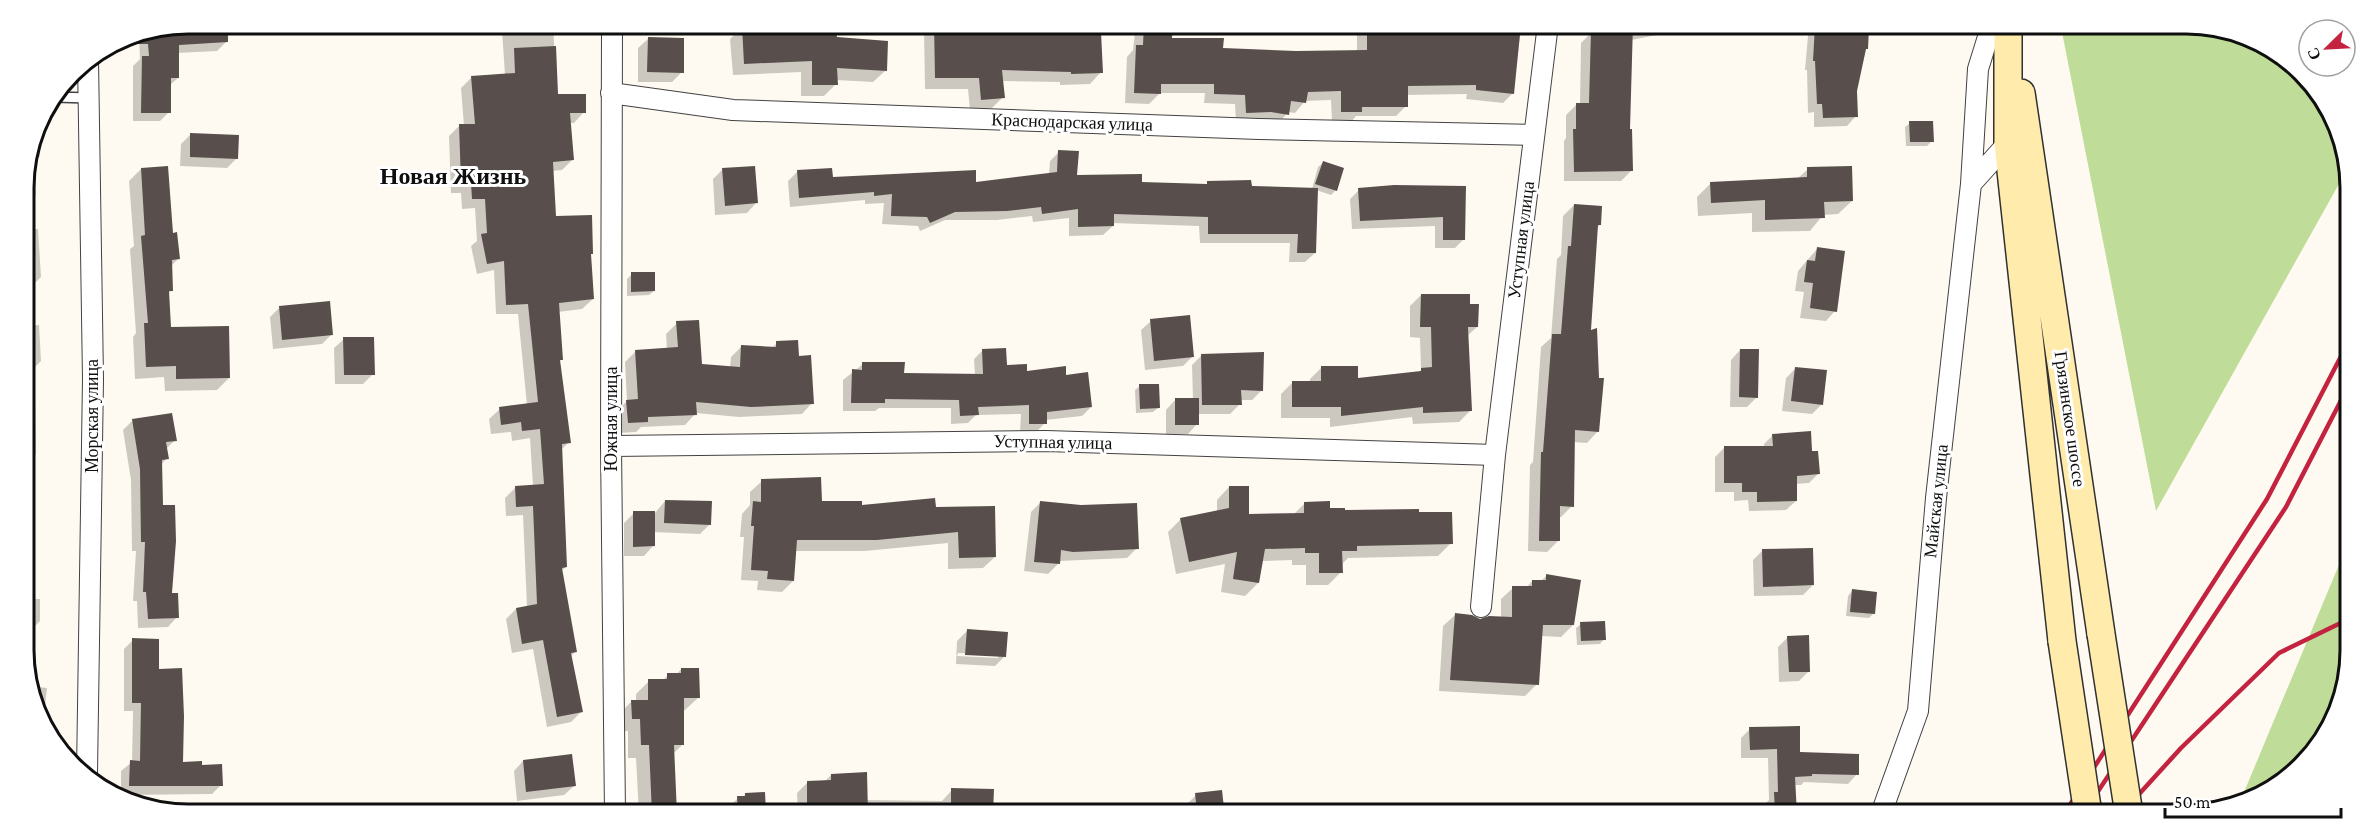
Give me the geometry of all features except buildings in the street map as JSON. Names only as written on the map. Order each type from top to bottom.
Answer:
[{"type":"main road","name":"Грязинское шоссе","points":[[2008,35],[2008,143],[2062,641],[2086,803]]},
{"type":"main road","name":"Грязинское шоссе","points":[[2010,35],[2030,149],[2127,803]]},
{"type":"street","name":"Южная улица","points":[[612,35],[611,447],[615,804]]},
{"type":"street","name":"Уступная улица","points":[[1481,607],[1494,455],[1547,35]]},
{"type":"street","name":"Майская улица","points":[[1885,803],[1918,711],[1936,498],[1971,183],[1978,69],[1989,35]]},
{"type":"street","name":"Морская улица","points":[[87,765],[93,379],[88,72]]},
{"type":"street","name":"Краснодарская улица","points":[[611,93],[733,110],[1259,129],[1534,135]]},
{"type":"street","points":[[1971,183],[2008,143]]},
{"type":"street","name":"Уступная улица","points":[[611,447],[1047,441],[1494,455]]},
{"type":"lane","points":[[64,97],[88,98]]},
{"type":"green space","points":[[2063,35],[2197,35],[2217,37],[2255,50],[2288,73],[2309,95],[2320,111],[2335,148],[2340,183],[2156,511]]},
{"type":"green space","points":[[2340,562],[2340,660],[2338,680],[2325,718],[2309,743],[2280,772],[2244,793]]},
{"type":"railway","points":[[2071,803],[2267,499],[2340,358]]},
{"type":"railway","points":[[2090,803],[2286,507],[2340,402]]},
{"type":"railway","points":[[2131,803],[2181,748],[2279,653],[2340,623]]},
{"type":"district","name":"Новая Жизнь","points":[[453,176]]}]
